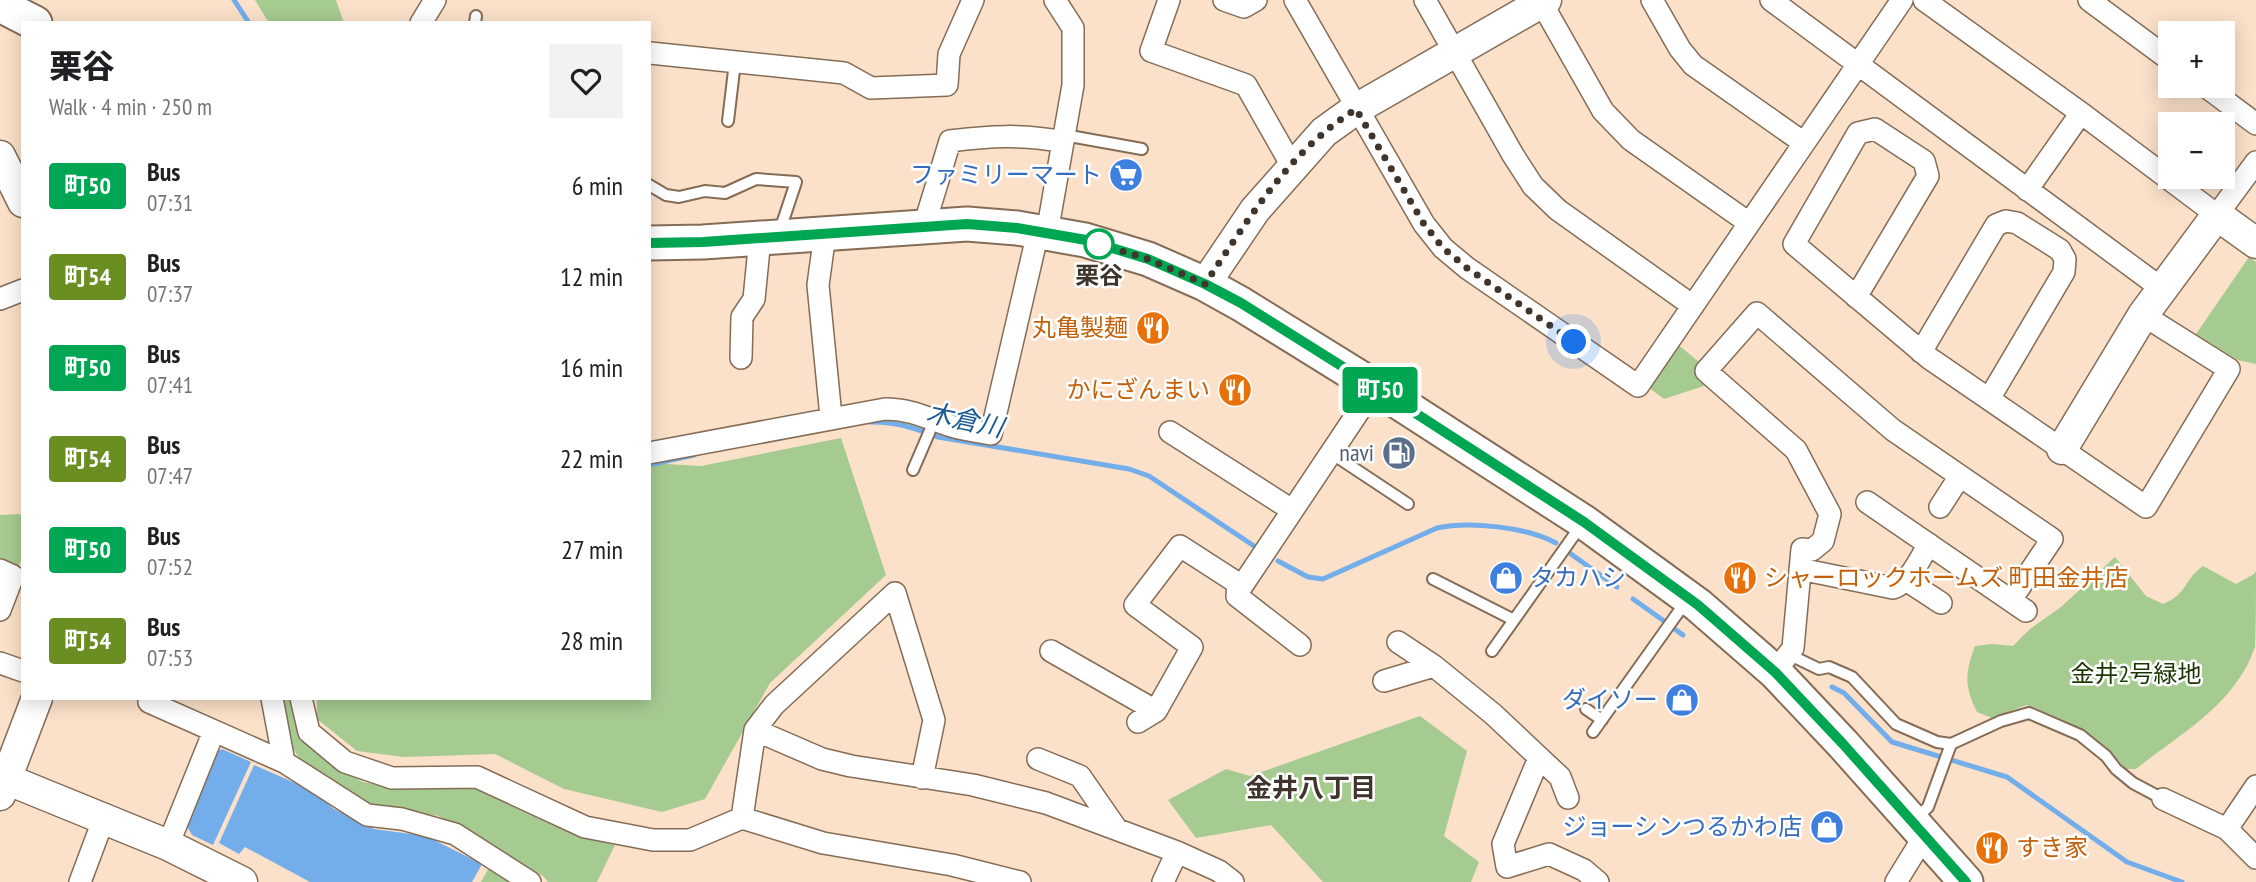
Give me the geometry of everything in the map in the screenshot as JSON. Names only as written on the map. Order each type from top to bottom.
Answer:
[{"type":"main road","points":[[0,5],[31,21]]},
{"type":"main road","points":[[651,243],[769,238],[967,224],[1043,232],[1116,249],[1173,269],[1205,284],[1241,303],[1375,387],[1584,522],[1782,664],[1966,882]]},
{"type":"street","points":[[422,21],[435,0]]},
{"type":"street","points":[[651,53],[844,73],[871,88],[947,85],[949,54],[973,0]]},
{"type":"street","points":[[651,453],[885,409],[904,409],[933,423],[991,434],[1043,232],[1073,85],[1073,28],[1055,0]]},
{"type":"street","points":[[1169,0],[1151,51],[1246,85],[1292,166]]},
{"type":"street","points":[[1224,0],[1244,7],[1256,0]]},
{"type":"street","points":[[1295,0],[1424,224],[1443,248],[1467,268],[1638,386],[1902,0]]},
{"type":"street","points":[[1425,0],[1533,186],[1558,210],[1693,306]]},
{"type":"street","points":[[1652,0],[1680,49],[1693,65],[1804,144]]},
{"type":"street","points":[[1771,0],[2161,288]]},
{"type":"street","points":[[1924,0],[2256,243]]},
{"type":"street","points":[[2090,0],[2158,51]]},
{"type":"street","points":[[1205,284],[1255,210],[1324,132],[1356,109],[1543,1],[1603,111],[1632,140],[1749,223]]},
{"type":"street","points":[[2221,98],[2256,124]]},
{"type":"street","points":[[2027,190],[2081,113]]},
{"type":"street","points":[[1856,297],[1928,176],[1924,161],[1875,129],[1858,133],[1794,244],[1856,297],[1921,352],[2146,507],[2229,369],[2143,315]]},
{"type":"street","points":[[924,226],[950,141],[986,136],[1063,139]]},
{"type":"street","points":[[1,159],[21,198]]},
{"type":"street","points":[[2062,449],[2161,288],[2256,162]]},
{"type":"street","points":[[1921,352],[1996,225],[2006,221],[2017,223],[2060,250],[2065,259],[2064,272],[1989,399]]},
{"type":"street","points":[[825,234],[818,285],[831,417]]},
{"type":"street","points":[[741,358],[732,325],[742,317],[754,299],[769,238]]},
{"type":"street","points":[[0,299],[21,291]]},
{"type":"street","points":[[1782,664],[1793,648],[1802,549],[1812,550],[1824,541],[1830,514],[1796,450],[1706,371],[1722,341],[1757,313],[1893,430],[2052,539],[2019,605],[1867,502]]},
{"type":"street","points":[[1063,652],[1147,717],[1192,647],[1135,606],[1180,546],[1242,586],[1375,387]]},
{"type":"street","points":[[1170,432],[1292,510]]},
{"type":"street","points":[[1940,507],[1960,476]]},
{"type":"street","points":[[1800,569],[1893,588],[1906,580],[1929,544]]},
{"type":"street","points":[[0,570],[13,576],[0,610]]},
{"type":"street","points":[[1906,580],[1941,603]]},
{"type":"street","points":[[1238,583],[1237,596],[1300,645]]},
{"type":"street","points":[[742,818],[755,730],[774,705],[895,593],[934,720],[922,778]]},
{"type":"street","points":[[1398,642],[1434,666],[1493,714],[1560,777],[1568,798]]},
{"type":"street","points":[[0,663],[21,670]]},
{"type":"street","points":[[1384,681],[1434,666]]},
{"type":"street","points":[[36,700],[2,786],[103,818],[168,845],[242,882]]},
{"type":"street","points":[[150,700],[284,762],[368,815],[402,820],[455,834],[530,882]]},
{"type":"street","points":[[272,700],[284,762]]},
{"type":"street","points":[[301,700],[309,732],[345,762],[392,778],[477,777],[585,827],[653,840],[690,840],[742,818],[823,843],[952,865],[1020,882]]},
{"type":"street","points":[[755,730],[822,759],[974,785],[1046,803],[1177,852],[1219,871],[1233,882]]},
{"type":"street","points":[[168,845],[214,731]]},
{"type":"street","points":[[1539,758],[1503,844],[1506,874],[1549,854],[1584,870],[1598,882]]},
{"type":"street","points":[[1038,759],[1080,776],[1116,828]]},
{"type":"street","points":[[2227,829],[2256,786]]},
{"type":"street","points":[[2163,799],[2227,829],[2256,858]]},
{"type":"street","points":[[80,882],[103,818]]},
{"type":"street","points":[[1896,882],[1919,828]]},
{"type":"street","points":[[1163,882],[1177,852]]},
{"type":"lane","points":[[728,121],[735,62]]},
{"type":"lane","points":[[1063,139],[1142,149]]},
{"type":"lane","points":[[651,186],[666,195],[679,197],[705,191],[724,193],[756,179],[796,182],[769,238]]},
{"type":"lane","points":[[913,470],[933,423]]},
{"type":"lane","points":[[1331,453],[1408,504]]},
{"type":"lane","points":[[1492,651],[1584,522]]},
{"type":"lane","points":[[1433,579],[1514,620]]},
{"type":"lane","points":[[1593,732],[1689,598]]},
{"type":"lane","points":[[1782,664],[1819,669],[1829,667],[1852,677],[1896,724],[1950,747]]},
{"type":"lane","points":[[1586,709],[1602,720]]},
{"type":"lane","points":[[1919,828],[1950,747],[2001,721],[2029,713],[2080,735],[2133,783],[2163,799]]},
{"type":"green space","points":[[255,0],[336,0],[343,21],[268,21]]},
{"type":"green space","points":[[2249,257],[2256,262],[2256,364],[2238,360],[2196,334]]},
{"type":"green space","points":[[1677,344],[1704,366],[1713,383],[1664,399],[1648,387]]},
{"type":"green space","points":[[841,438],[886,575],[770,683],[705,799],[662,812],[564,789],[495,754],[404,757],[357,751],[317,719],[317,700],[651,700],[651,463],[701,466]]},
{"type":"green space","points":[[0,515],[21,515],[19,566],[0,558]]},
{"type":"green space","name":"金井2号緑地","points":[[2115,557],[2146,596],[2163,604],[2177,596],[2203,566],[2236,584],[2256,571],[2255,647],[2246,667],[2220,702],[2205,716],[2136,769],[2126,769],[2102,745],[2080,730],[2026,705],[1992,718],[1977,712],[1967,679],[1975,646],[2013,646],[2030,629],[2061,607]]},
{"type":"green space","points":[[279,700],[292,700],[340,769],[363,782],[390,787],[470,787],[573,834],[615,845],[597,882],[548,882],[543,876],[439,816],[375,806],[347,795],[302,763],[285,735]]},
{"type":"green space","points":[[1420,716],[1467,751],[1444,836],[1479,862],[1471,882],[1323,882],[1271,825],[1196,838],[1168,800],[1226,769],[1250,776]]},
{"type":"green space","points":[[490,866],[513,882],[481,882]]},
{"type":"water","points":[[222,749],[251,762],[213,845],[192,835],[186,825],[216,752]]},
{"type":"water","points":[[254,765],[311,790],[334,809],[374,829],[426,836],[482,864],[472,882],[310,882],[245,847],[239,854],[219,843]]},
{"type":"waterway","name":"木倉川","points":[[234,0],[248,21]]},
{"type":"waterway","name":"木倉川","points":[[869,422],[896,424],[938,437],[1129,469],[1149,476],[1254,546]]},
{"type":"waterway","name":"木倉川","points":[[651,465],[694,455]]},
{"type":"waterway","name":"木倉川","points":[[1278,561],[1308,577],[1323,579],[1437,528],[1465,525],[1514,529],[1556,543]]},
{"type":"waterway","name":"木倉川","points":[[1571,554],[1617,587]]},
{"type":"waterway","name":"木倉川","points":[[1633,599],[1664,621]]},
{"type":"waterway","name":"木倉川","points":[[1676,630],[1683,635]]},
{"type":"waterway","points":[[1832,687],[1844,693],[1892,742],[2007,777],[2127,862],[2182,882]]},
{"type":"bus line","name":"町50","points":[[651,243],[703,242],[967,224],[1017,228],[1086,240],[1148,259],[1205,284],[1241,303],[1375,387],[1584,522],[1698,605],[1775,672],[1966,882]]},
{"type":"place","name":"ファミリーマート","points":[[1126,175]]},
{"type":"place","name":"栗谷","points":[[1099,244]]},
{"type":"place","name":"丸亀製麺","points":[[1153,328]]},
{"type":"place","name":"かにざんまい","points":[[1235,390]]},
{"type":"place","name":"navi","points":[[1399,453]]},
{"type":"place","name":"タカハシ","points":[[1506,578]]},
{"type":"place","name":"シャーロックホームズ 町田金井店","points":[[1740,578]]},
{"type":"place","name":"ダイソー","points":[[1682,700]]},
{"type":"place","name":"ジョーシンつるかわ店","points":[[1827,827]]},
{"type":"place","name":"すき家","points":[[1992,848]]},
{"type":"district","name":"金井八丁目","points":[[1311,788]]},
{"type":"route","points":[[1099,244],[1148,259],[1205,284],[1255,210],[1292,166],[1324,132],[1356,109],[1424,224],[1443,248],[1467,268],[1574,342]]}]
